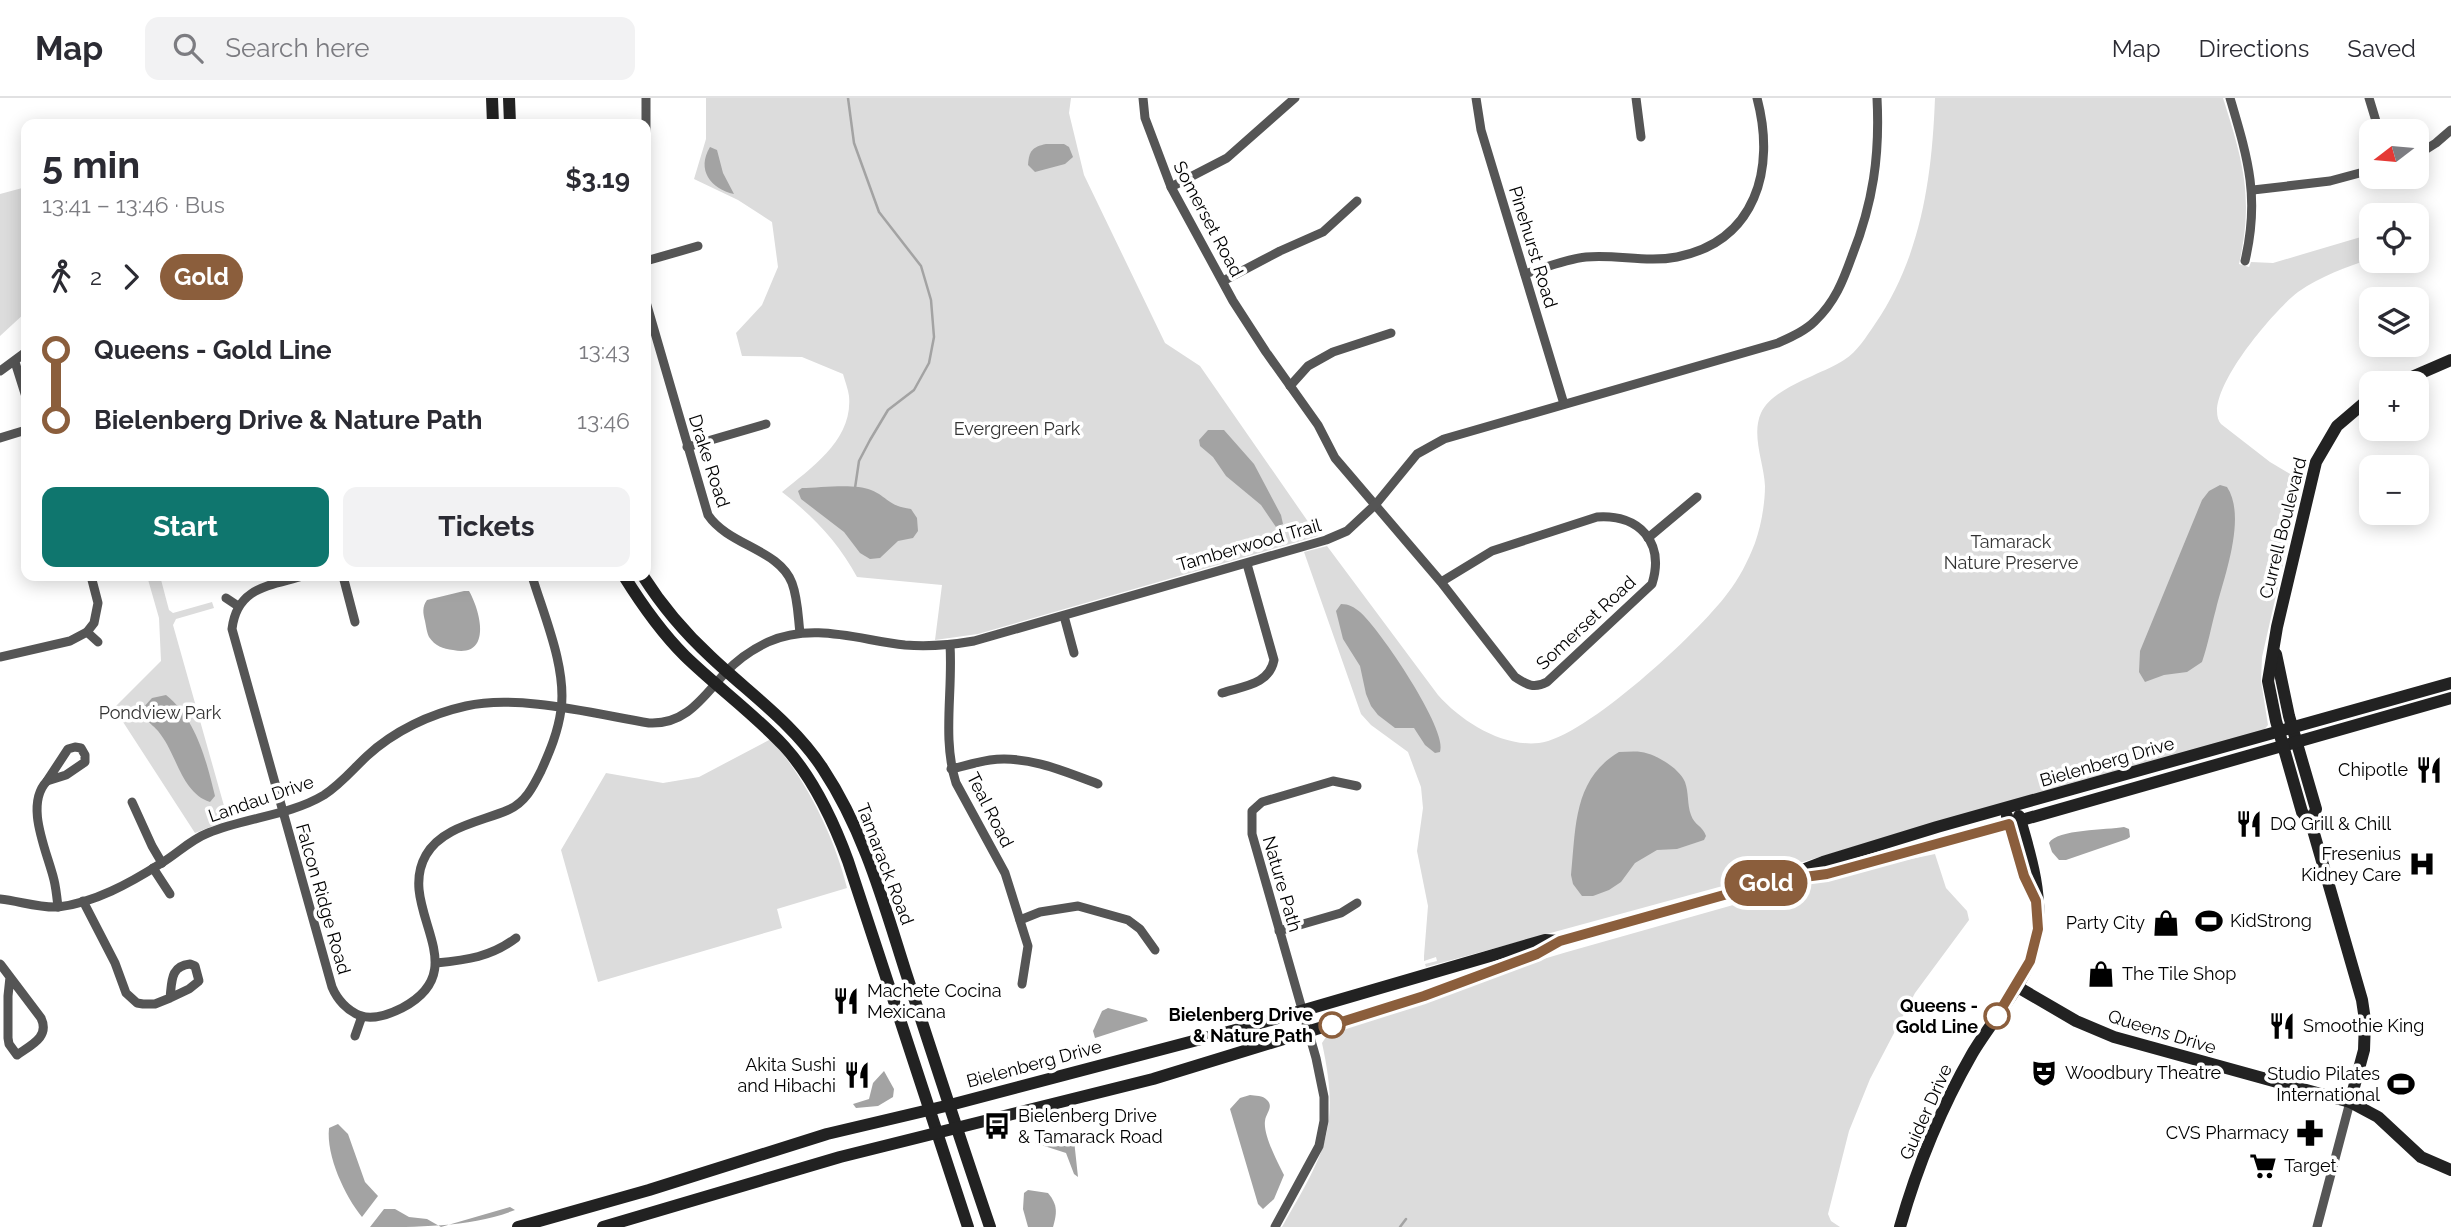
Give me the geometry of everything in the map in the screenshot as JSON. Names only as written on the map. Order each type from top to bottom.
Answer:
[{"type":"street","points":[[492,98],[493,119]]},
{"type":"street","points":[[509,98],[510,119]]},
{"type":"street","points":[[646,98],[646,119]]},
{"type":"street","name":"Somerset Road","points":[[1143,98],[1144,118],[1171,187],[1223,282],[1318,425],[1335,458],[1441,582],[1515,677],[1527,685],[1541,685],[1652,584],[1657,568],[1655,552],[1647,538]]},
{"type":"street","points":[[1171,187],[1227,158],[1295,98]]},
{"type":"street","name":"Pinehurst Road","points":[[1476,98],[1481,130],[1564,404]]},
{"type":"street","points":[[1636,98],[1641,137]]},
{"type":"street","points":[[1524,274],[1582,257],[1634,260],[1677,257],[1702,250],[1720,241],[1737,226],[1757,192],[1764,147],[1756,98]]},
{"type":"street","name":"Tamberwood Trail","points":[[716,684],[753,650],[800,633],[830,633],[906,645],[950,645],[974,641],[1326,540],[1346,531],[1376,504],[1417,454],[1444,439],[1778,343],[1798,334],[1814,323],[1838,294],[1866,223],[1877,154],[1877,98]]},
{"type":"street","points":[[2230,98],[2249,164],[2253,190],[2252,228],[2245,261]]},
{"type":"street","points":[[2369,98],[2375,119]]},
{"type":"street","points":[[2429,148],[2451,130]]},
{"type":"street","points":[[2253,190],[2322,182],[2359,173]]},
{"type":"street","points":[[1223,282],[1280,251],[1323,232],[1357,201]]},
{"type":"street","points":[[651,260],[698,246]]},
{"type":"street","name":"Drake Road","points":[[651,320],[704,507],[713,522],[726,535],[776,562],[789,576],[795,593],[800,633]]},
{"type":"street","points":[[1290,386],[1308,366],[1333,352],[1391,333]]},
{"type":"street","points":[[0,371],[21,357]]},
{"type":"street","points":[[2426,371],[2451,360]]},
{"type":"street","points":[[15,362],[21,381]]},
{"type":"street","name":"Currell Boulevard","points":[[2350,1102],[2364,1050],[2365,1020],[2362,1000],[2311,823],[2302,812],[2268,681],[2284,595],[2316,462],[2337,426],[2359,407]]},
{"type":"street","points":[[687,447],[766,424]]},
{"type":"street","points":[[0,438],[21,434]]},
{"type":"street","points":[[1441,582],[1492,551],[1597,517],[1613,516],[1628,520],[1643,531],[1647,538],[1697,497]]},
{"type":"street","points":[[1222,693],[1262,680],[1272,670],[1274,660],[1247,564]]},
{"type":"street","points":[[0,657],[71,642],[88,632],[94,623],[98,603],[92,581]]},
{"type":"street","points":[[226,598],[238,606],[253,592],[287,581]]},
{"type":"street","points":[[344,581],[355,622]]},
{"type":"street","points":[[355,1036],[362,1016],[389,1014],[414,1001],[432,982],[436,962],[418,883],[419,872],[427,853],[435,843],[452,831],[515,807],[525,799],[551,748],[561,709],[562,682],[533,581]]},
{"type":"street","name":"Tamarack Road","points":[[627,581],[671,642],[784,747],[804,773],[830,817],[848,861],[968,1227]]},
{"type":"street","name":"Tamarack Road","points":[[647,581],[683,629],[799,738],[821,766],[848,811],[868,856],[990,1227]]},
{"type":"street","name":"Falcon Ridge Road","points":[[238,606],[232,629],[234,643],[332,987],[336,997],[344,1005],[362,1016]]},
{"type":"street","points":[[1063,616],[1074,653]]},
{"type":"street","points":[[88,632],[98,642]]},
{"type":"street","name":"Teal Road","points":[[950,645],[948,753],[951,769],[1005,873],[1028,946],[1022,984]]},
{"type":"street","name":"Currell Boulevard","points":[[2274,646],[2292,727],[2316,809],[2311,823]]},
{"type":"street","name":"Bielenberg Drive","points":[[603,1227],[840,1157],[1153,1080],[1424,996],[1537,954],[1560,941],[1774,881],[1846,855],[2010,807],[2451,683]]},
{"type":"street","name":"Landau Drive","points":[[0,899],[58,907],[117,888],[208,833],[283,811],[324,795],[340,783],[368,754],[391,737],[429,718],[468,706],[516,703],[649,723],[665,723],[690,712],[716,684]]},
{"type":"street","name":"Bielenberg Drive","points":[[1774,881],[1837,871],[2448,700]]},
{"type":"street","points":[[951,769],[989,760],[1031,761],[1098,784]]},
{"type":"street","points":[[47,780],[40,788],[37,799],[40,828],[54,879],[58,907]]},
{"type":"street","name":"Nature Path","points":[[1275,1227],[1315,1155],[1324,1121],[1323,1086],[1252,834],[1252,811],[1262,802],[1333,781],[1357,786]]},
{"type":"street","points":[[132,802],[162,863]]},
{"type":"street","name":"Guider Drive","points":[[1900,1227],[1923,1157],[1953,1091],[1973,1053],[2016,986],[2034,950],[2038,929],[2035,872],[2010,807]]},
{"type":"street","points":[[153,868],[170,894]]},
{"type":"street","points":[[83,901],[115,962],[125,993],[137,1003],[143,1004],[155,1004],[170,998]]},
{"type":"street","points":[[1279,931],[1334,916],[1357,903]]},
{"type":"street","points":[[1020,920],[1040,912],[1078,906],[1128,920],[1140,929],[1155,950]]},
{"type":"street","points":[[436,962],[484,957],[516,938]]},
{"type":"street","name":"Bielenberg Drive","points":[[518,1227],[662,1186],[827,1134],[950,1105],[1302,1011],[1545,940],[1560,941]]},
{"type":"street","points":[[0,964],[10,977],[44,1024],[40,1039],[17,1055],[8,1038],[10,977]]},
{"type":"street","name":"Queens Drive","points":[[2016,986],[2076,1021],[2114,1037],[2350,1102],[2378,1117],[2421,1157],[2451,1170]]},
{"type":"street","points":[[2317,1227],[2350,1102]]},
{"type":"green space","name":"Evergreen Park","points":[[706,98],[1071,98],[1069,113],[1084,175],[1165,343],[1200,366],[1318,536],[978,634],[935,640],[942,585],[857,577],[824,530],[782,492],[817,462],[837,439],[848,412],[849,393],[843,374],[802,357],[742,356],[736,333],[762,305],[778,267],[772,222],[738,200],[694,179],[706,139]]},
{"type":"green space","name":"Tamarack Nature Preserve","points":[[1935,98],[2223,98],[2241,161],[2246,199],[2246,219],[2239,264],[2249,267],[2251,262],[2273,263],[2359,238],[2359,263],[2298,292],[2258,334],[2230,375],[2217,411],[2221,424],[2270,462],[2302,481],[2262,657],[2261,681],[2268,725],[2264,730],[1946,819],[1730,884],[1426,967],[1425,964],[1437,961],[1436,957],[1424,961],[1428,906],[1417,851],[1423,808],[1421,787],[1408,752],[1371,725],[1361,714],[1304,552],[1327,546],[1438,695],[1484,731],[1511,741],[1539,743],[1559,737],[1584,723],[1640,681],[1692,633],[1727,594],[1743,570],[1755,543],[1763,507],[1765,486],[1757,430],[1761,413],[1767,404],[1786,389],[1849,356],[1865,339],[1891,298],[1903,272],[1921,216]]},
{"type":"green space","points":[[21,188],[21,317],[0,336],[0,194]]},
{"type":"green space","name":"Pondview Park","points":[[148,581],[161,581],[169,610],[173,613],[212,602],[214,608],[176,619],[173,625],[228,820],[195,833],[114,708],[161,661],[159,618]]},
{"type":"green space","points":[[771,739],[796,772],[817,809],[835,848],[847,888],[777,909],[782,928],[598,982],[561,850],[606,773],[663,783],[699,777]]},
{"type":"green space","points":[[1935,854],[1946,888],[1967,911],[1969,920],[1915,993],[1870,1079],[1849,1131],[1828,1214],[1831,1221],[1840,1227],[1282,1227],[1309,1179],[1325,1140],[1330,1098],[1322,1043],[1328,1034],[1567,952],[1797,887]]},
{"type":"shaded area","points":[[1046,144],[1064,144],[1069,147],[1073,157],[1065,164],[1035,172],[1028,165],[1030,153],[1034,148]]},
{"type":"shaded area","points":[[710,147],[717,150],[723,173],[734,194],[719,188],[708,177],[705,163]]},
{"type":"shaded area","points":[[1208,430],[1224,430],[1254,464],[1281,515],[1283,524],[1276,527],[1261,505],[1226,476],[1213,457],[1200,446],[1199,440]]},
{"type":"shaded area","points":[[2220,485],[2227,487],[2233,500],[2234,530],[2228,564],[2202,662],[2187,672],[2164,675],[2145,682],[2139,672],[2140,651],[2202,500],[2209,491]]},
{"type":"shaded area","points":[[846,486],[871,490],[893,504],[911,509],[917,518],[918,531],[913,538],[898,541],[880,558],[870,559],[860,553],[844,532],[801,499],[798,491],[802,488]]},
{"type":"shaded area","points":[[469,591],[477,610],[480,631],[478,640],[474,647],[465,651],[443,648],[434,643],[428,635],[424,605],[427,600]]},
{"type":"shaded area","points":[[1341,604],[1360,612],[1396,658],[1434,724],[1440,741],[1440,752],[1435,753],[1425,745],[1414,728],[1395,728],[1371,706],[1360,666],[1343,639],[1336,611]]},
{"type":"shaded area","points":[[166,695],[185,716],[198,741],[215,796],[210,802],[193,791],[186,782],[167,744],[144,714],[142,709],[152,698]]},
{"type":"shaded area","points":[[1619,752],[1647,753],[1666,762],[1678,772],[1685,782],[1692,818],[1706,836],[1704,840],[1677,849],[1657,850],[1635,863],[1621,882],[1609,890],[1593,896],[1582,896],[1573,884],[1571,875],[1580,806],[1593,776]]},
{"type":"shaded area","points":[[2124,827],[2129,829],[2130,837],[2127,839],[2066,860],[2059,860],[2049,843],[2062,835]]},
{"type":"shaded area","points":[[1108,1008],[1146,1018],[1148,1021],[1095,1038],[1093,1031],[1102,1011]]},
{"type":"shaded area","points":[[884,1071],[894,1089],[893,1097],[878,1106],[856,1108],[853,1104],[869,1099],[873,1083]]},
{"type":"shaded area","points":[[1250,1095],[1263,1097],[1269,1103],[1265,1121],[1266,1134],[1284,1175],[1274,1199],[1263,1209],[1258,1204],[1230,1109],[1240,1098]]},
{"type":"shaded area","points":[[338,1124],[348,1134],[365,1182],[378,1196],[362,1217],[343,1187],[330,1151],[329,1128]]},
{"type":"shaded area","points":[[1058,1136],[1074,1140],[1078,1177],[1074,1174],[1066,1153],[1035,1143]]},
{"type":"shaded area","points":[[1028,1190],[1048,1193],[1054,1201],[1056,1209],[1053,1227],[1028,1227],[1023,1209],[1024,1193]]},
{"type":"shaded area","points":[[510,1207],[515,1210],[481,1220],[451,1224]]},
{"type":"shaded area","points":[[384,1209],[395,1209],[409,1217],[427,1219],[438,1225],[370,1227]]},
{"type":"waterway","points":[[848,98],[854,143],[879,212],[921,266],[931,300],[934,337],[929,363],[914,390],[888,410],[859,461],[855,488]]},
{"type":"waterway","points":[[1400,1227],[1406,1219]]},
{"type":"bus line","name":"Gold","points":[[1332,1025],[1424,996],[1537,954],[1560,941],[1774,881],[1827,874],[2009,824],[2024,876],[2036,901],[2038,929],[2034,950],[2024,974],[1997,1016]]},
{"type":"place","name":"Chipotle","points":[[2429,770]]},
{"type":"place","name":"DQ Grill & Chill","points":[[2249,824]]},
{"type":"place","name":"Fresenius Kidney Care","points":[[2422,864]]},
{"type":"place","name":"KidStrong","points":[[2209,921]]},
{"type":"place","name":"Party City","points":[[2166,923]]},
{"type":"place","name":"The Tile Shop","points":[[2101,974]]},
{"type":"place","name":"Machete Cocina Mexicana","points":[[846,1001]]},
{"type":"place","name":"Queens - Gold Line","points":[[1997,1016]]},
{"type":"place","name":"Bielenberg Drive & Nature Path","points":[[1332,1025]]},
{"type":"place","name":"Smoothie King","points":[[2282,1026]]},
{"type":"place","name":"Woodbury Theatre","points":[[2044,1073]]},
{"type":"place","name":"Akita Sushi and Hibachi","points":[[857,1075]]},
{"type":"place","name":"Studio Pilates International","points":[[2401,1084]]},
{"type":"place","name":"Bielenberg Drive & Tamarack Road","points":[[997,1126]]},
{"type":"place","name":"CVS Pharmacy","points":[[2310,1133]]},
{"type":"place","name":"Target","points":[[2263,1166]]}]
